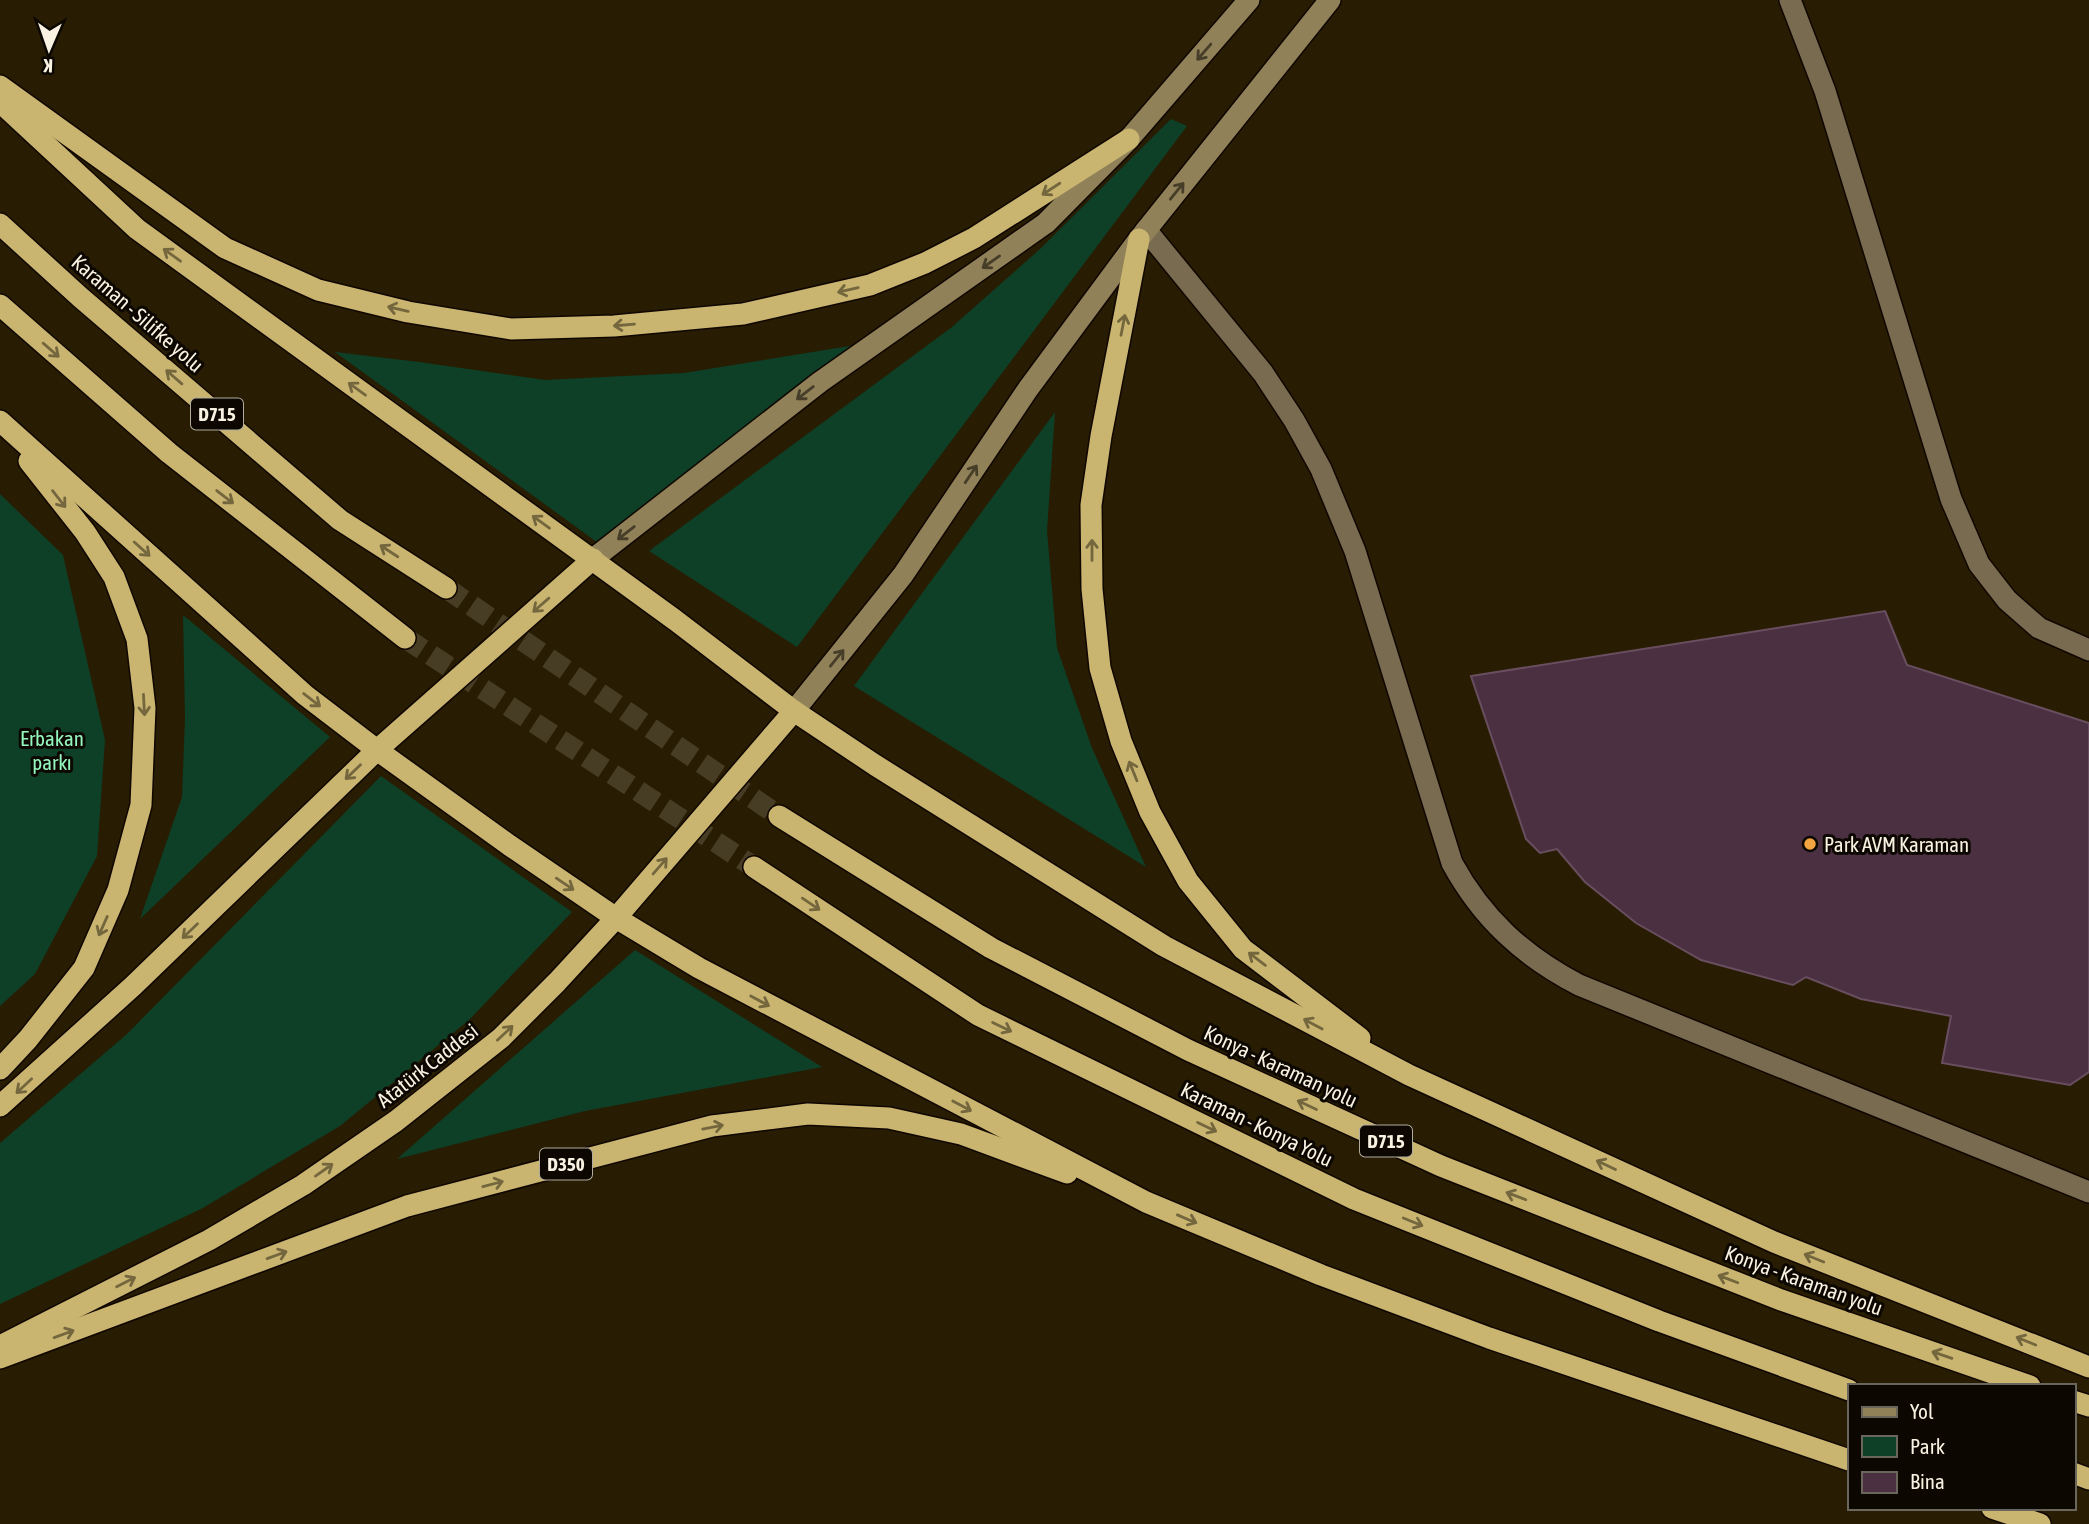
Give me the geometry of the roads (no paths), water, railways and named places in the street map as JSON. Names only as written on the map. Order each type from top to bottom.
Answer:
[{"type":"highway","points":[[0,86],[225,248],[318,290],[408,312],[511,329],[614,326],[743,314],[870,285],[974,238],[1129,139]]},
{"type":"highway","points":[[0,102],[137,229],[593,559],[794,711],[886,772],[1164,946],[1409,1075],[1774,1242],[2089,1367]]},
{"type":"highway","name":"Karaman - Silifke yolu","points":[[0,224],[340,520],[446,588]]},
{"type":"highway","points":[[1143,234],[1101,436],[1091,505],[1091,589],[1100,668],[1121,741],[1150,812],[1188,881],[1243,949],[1409,1075]]},
{"type":"highway","points":[[0,305],[169,453],[405,638]]},
{"type":"highway","points":[[0,421],[305,695],[509,845],[616,918],[699,968],[1146,1202],[1321,1275],[1489,1338],[1848,1460]]},
{"type":"highway","points":[[0,428],[16,444],[85,532],[114,577],[137,639],[145,708],[141,805],[118,890],[84,968],[28,1040],[0,1069]]},
{"type":"highway","points":[[0,1107],[133,986],[377,750],[593,559]]},
{"type":"highway","name":"Atatürk Caddesi","points":[[0,1346],[209,1240],[303,1185],[386,1128],[501,1038],[616,918],[794,711]]},
{"type":"highway","name":"Konya - Karaman yolu","points":[[779,816],[991,948],[1188,1050],[1441,1166],[1781,1300],[2024,1384]]},
{"type":"highway","name":"Karaman - Konya Yolu","points":[[754,867],[978,1015],[1354,1199],[1659,1321],[1848,1391]]},
{"type":"highway","name":"D350","points":[[0,1358],[407,1206],[726,1124],[808,1114],[889,1118],[961,1134],[1146,1202]]},
{"type":"highway","points":[[1998,1510],[2040,1524]]},
{"type":"main road","points":[[593,559],[820,382],[1046,223],[1129,139],[1249,0]]},
{"type":"main road","points":[[794,711],[903,575],[1028,389],[1143,234],[1329,0]]},
{"type":"street","points":[[1790,0],[1825,91],[1951,499],[1979,564],[2007,600],[2039,628],[2089,650]]},
{"type":"street","points":[[1143,234],[1263,373],[1294,420],[1321,469],[1355,551],[1452,863],[1465,887],[1498,929],[1550,970],[1579,985],[2089,1192]]},
{"type":"tunnel","points":[[446,588],[779,816]]},
{"type":"tunnel","points":[[405,638],[754,867]]},
{"type":"place","name":"Park AVM Karaman","points":[[1810,844]]},
{"type":"park label","name":"Erbakan parkı","points":[[52,750]]}]
